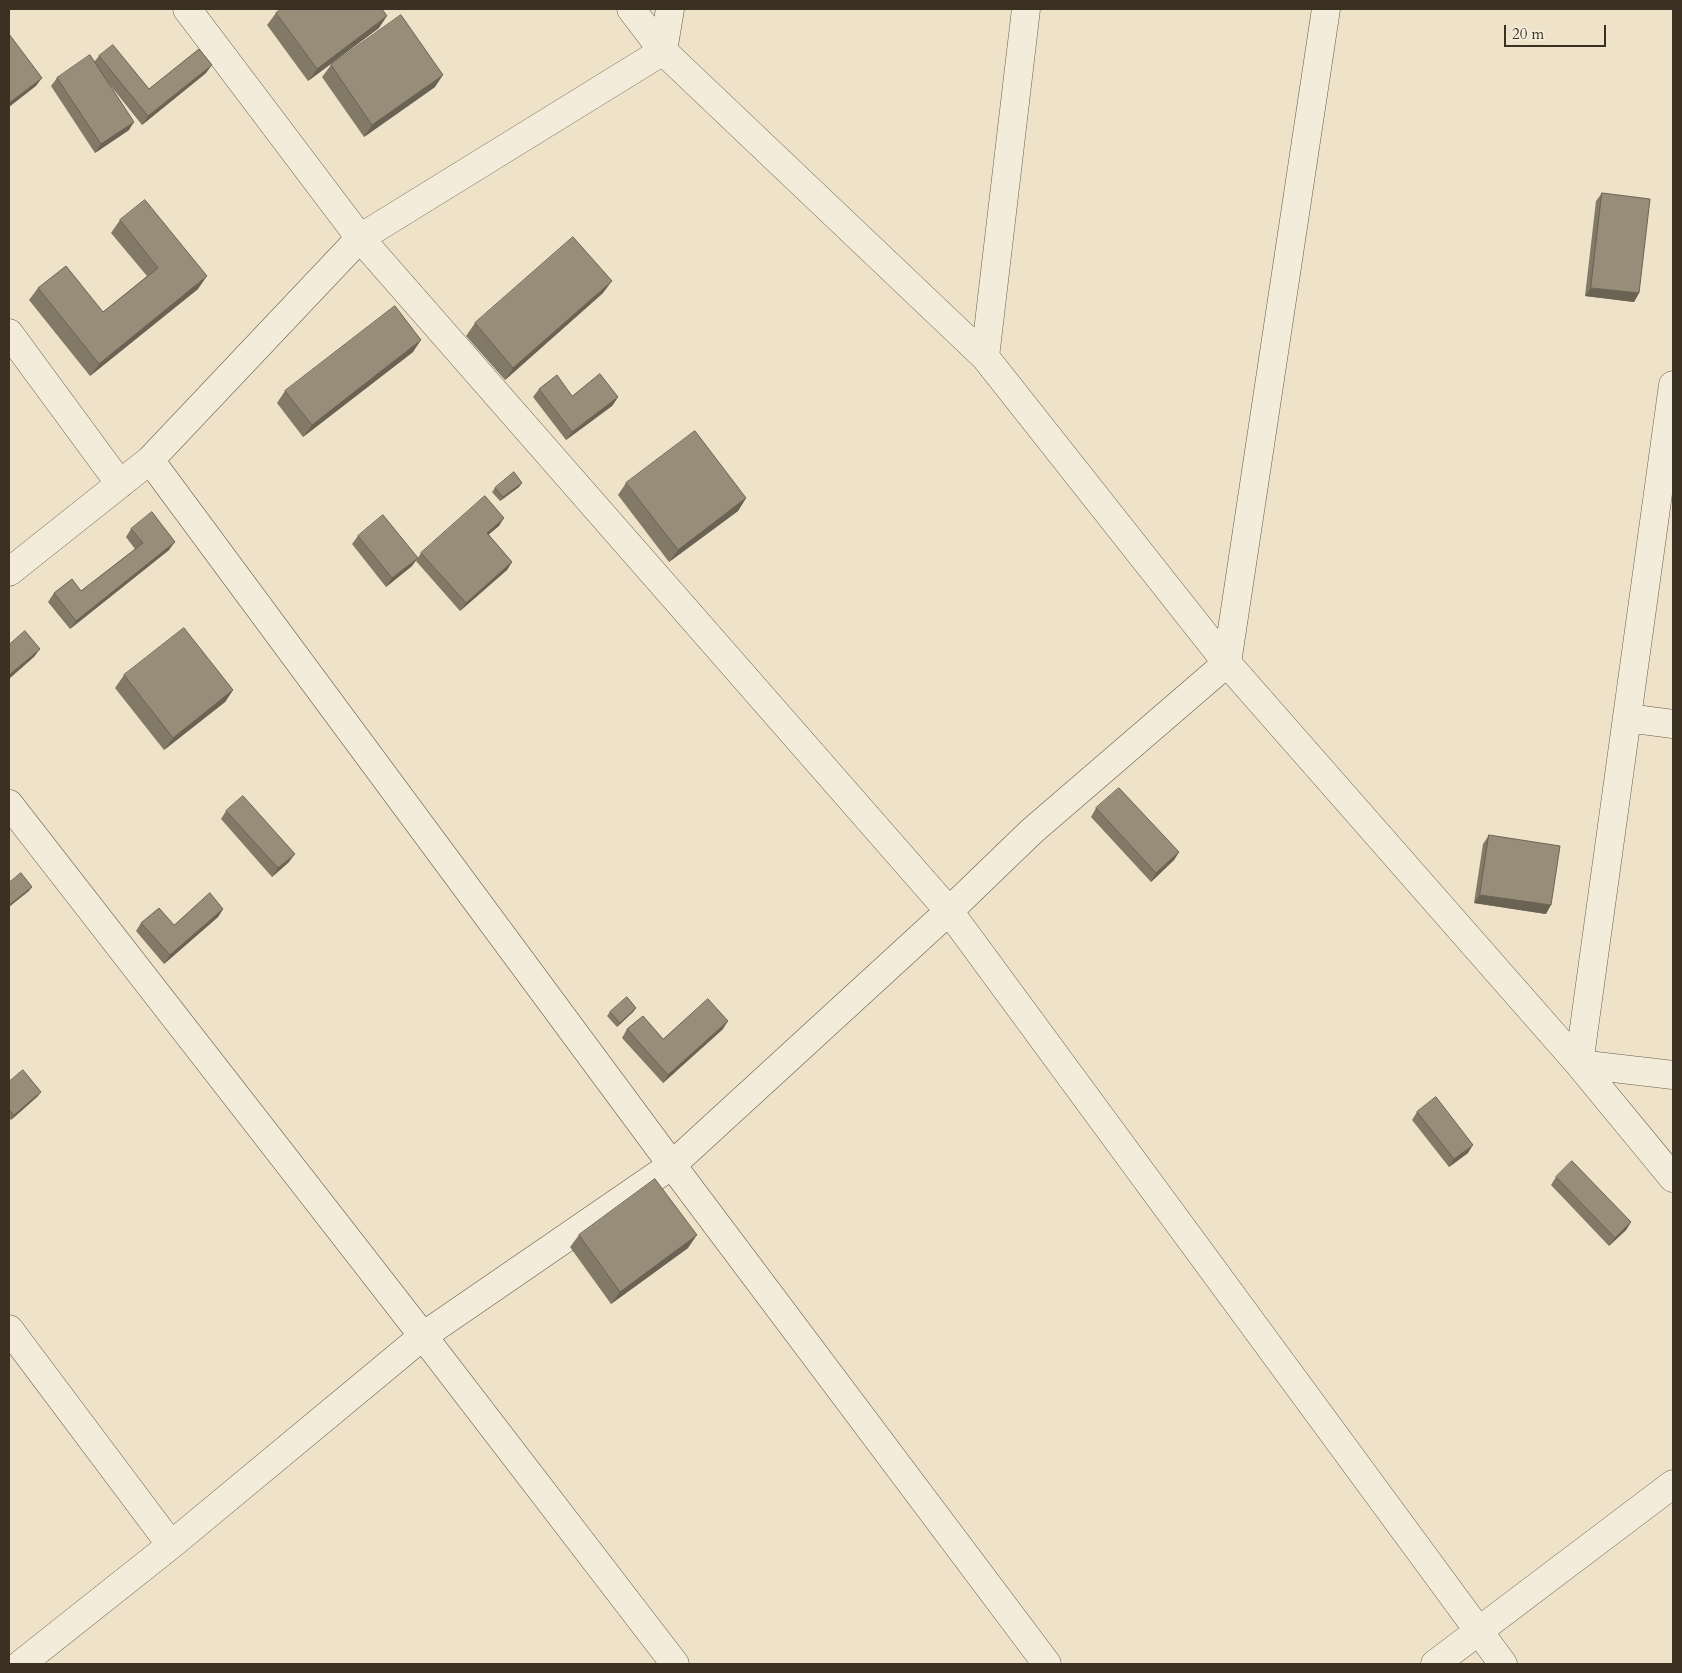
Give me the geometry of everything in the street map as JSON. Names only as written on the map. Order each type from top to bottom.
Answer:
[{"type":"street","points":[[187,9],[360,238],[949,911],[1503,1664]]},
{"type":"street","points":[[631,9],[663,51],[985,356],[1227,663],[1578,1064],[1673,1178]]},
{"type":"street","points":[[9,572],[150,460],[360,238],[663,51],[670,9]]},
{"type":"street","points":[[985,356],[1026,9]]},
{"type":"street","points":[[21,1664],[171,1545],[423,1336],[672,1165],[949,911],[1032,831],[1227,663],[1326,9]]},
{"type":"street","points":[[9,333],[120,484]]},
{"type":"street","points":[[1578,1064],[1673,385]]},
{"type":"street","points":[[150,460],[672,1165],[1047,1664]]},
{"type":"street","points":[[1627,718],[1673,724]]},
{"type":"street","points":[[9,804],[423,1336],[675,1664]]},
{"type":"street","points":[[1578,1064],[1673,1075]]},
{"type":"street","points":[[9,1329],[171,1545]]},
{"type":"street","points":[[1435,1664],[1673,1484]]},
{"type":"building","points":[[282,9],[382,9],[387,16],[317,69],[276,13]]},
{"type":"building","points":[[401,15],[443,75],[372,125],[331,65]]},
{"type":"building","points":[[9,34],[42,78],[9,103]]},
{"type":"building","points":[[113,45],[149,89],[199,49],[212,65],[148,116],[99,56]]},
{"type":"building","points":[[90,55],[134,122],[101,144],[57,78]]},
{"type":"building","points":[[1602,193],[1650,199],[1639,293],[1591,288]]},
{"type":"building","points":[[145,200],[207,276],[99,364],[38,288],[66,266],[103,312],[158,268],[120,220]]},
{"type":"building","points":[[573,237],[612,281],[513,368],[475,323]]},
{"type":"building","points":[[395,306],[421,340],[312,425],[285,391]]},
{"type":"building","points":[[600,374],[618,397],[572,432],[539,389],[557,375],[572,396]]},
{"type":"building","points":[[695,431],[746,498],[678,550],[626,483]]},
{"type":"building","points":[[514,472],[522,483],[503,497],[495,488]]},
{"type":"building","points":[[485,496],[504,518],[487,533],[512,562],[466,603],[421,553]]},
{"type":"building","points":[[152,512],[175,542],[76,621],[54,593],[72,579],[81,591],[143,543],[131,529]]},
{"type":"building","points":[[383,515],[418,558],[392,578],[358,536]]},
{"type":"building","points":[[184,628],[233,690],[173,738],[124,675]]},
{"type":"building","points":[[25,631],[40,649],[9,675],[9,645]]},
{"type":"building","points":[[1119,788],[1179,852],[1156,873],[1096,808]]},
{"type":"building","points":[[243,796],[295,854],[278,868],[226,811]]},
{"type":"building","points":[[1489,835],[1560,846],[1551,905],[1480,895]]},
{"type":"building","points":[[21,873],[32,887],[9,905],[9,883]]},
{"type":"building","points":[[210,893],[223,909],[170,955],[141,923],[159,908],[174,925]]},
{"type":"building","points":[[627,997],[636,1008],[620,1023],[610,1012]]},
{"type":"building","points":[[708,999],[728,1021],[668,1075],[627,1029],[643,1016],[663,1039]]},
{"type":"building","points":[[23,1070],[41,1092],[14,1115],[9,1110],[9,1082]]},
{"type":"building","points":[[1436,1097],[1473,1145],[1454,1159],[1417,1112]]},
{"type":"building","points":[[1572,1161],[1631,1222],[1615,1238],[1556,1177]]},
{"type":"building","points":[[655,1179],[697,1235],[620,1292],[579,1235]]}]
